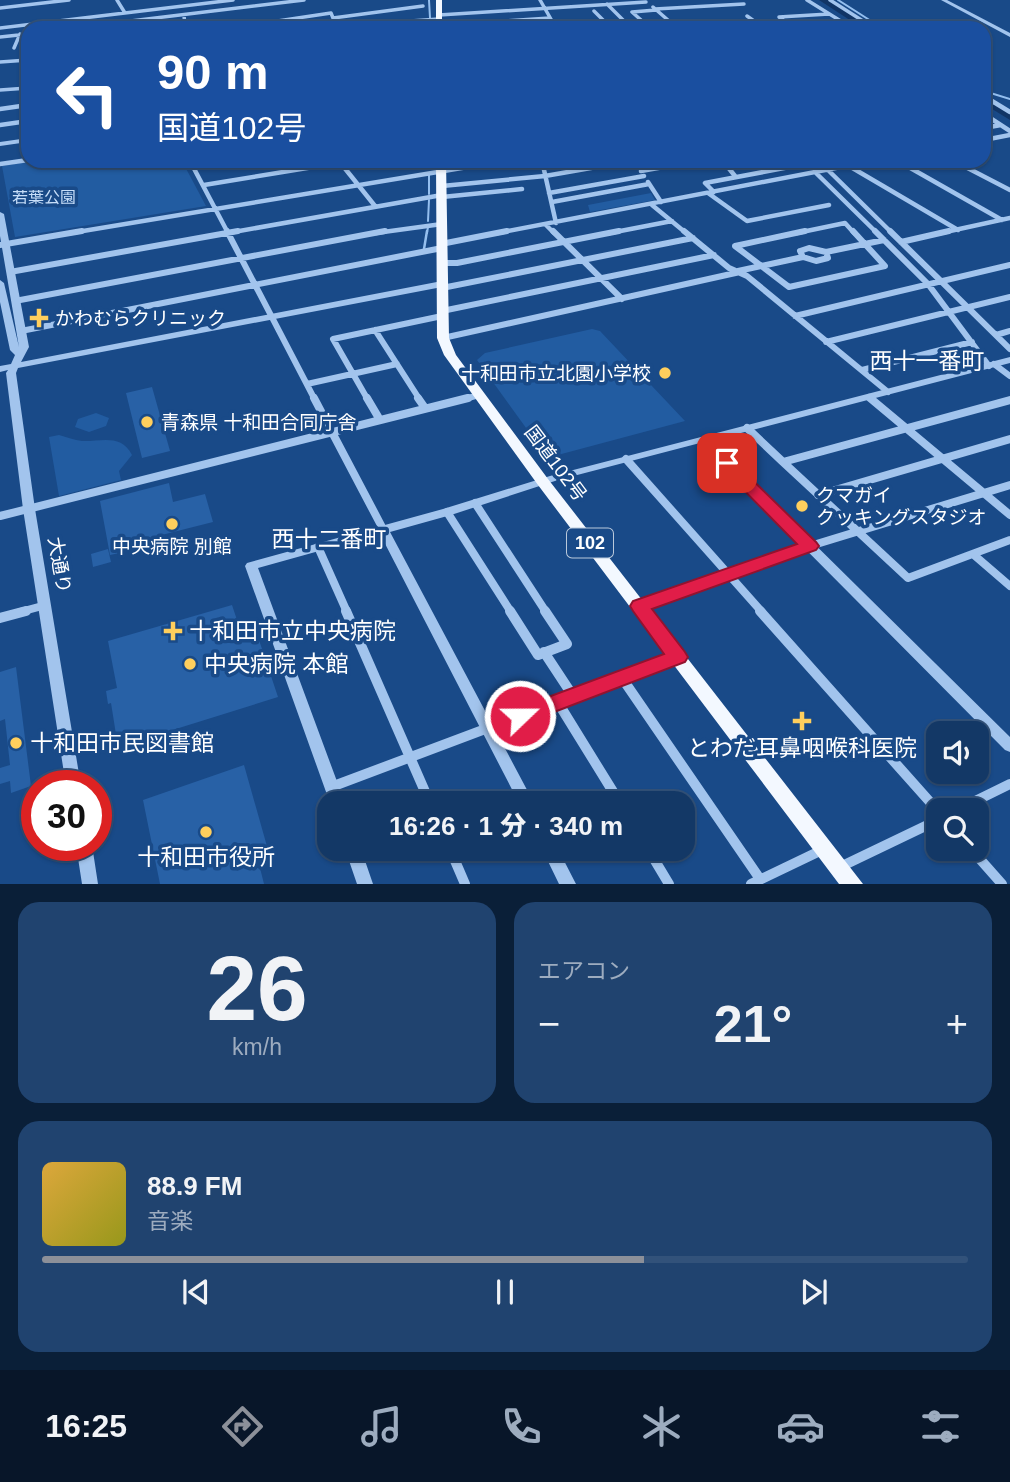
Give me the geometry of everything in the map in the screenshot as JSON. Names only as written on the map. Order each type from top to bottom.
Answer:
[{"type":"highway","points":[[439,0],[439,21]]},
{"type":"highway","name":"国道102号","points":[[441,182],[443,338],[450,355],[543,482],[852,884]]},
{"type":"street","points":[[0,8],[69,0]]},
{"type":"street","points":[[117,0],[125,13]]},
{"type":"street","points":[[189,0],[193,5]]},
{"type":"street","points":[[54,21],[233,0]]},
{"type":"street","points":[[131,21],[304,0]]},
{"type":"street","points":[[540,0],[552,21]]},
{"type":"street","points":[[807,0],[841,21]]},
{"type":"street","points":[[830,0],[863,21]]},
{"type":"street","points":[[943,0],[983,21]]},
{"type":"street","points":[[410,21],[645,1],[669,21]]},
{"type":"street","points":[[333,18],[422,4],[423,20]]},
{"type":"street","points":[[607,4],[624,21]]},
{"type":"street","points":[[642,21],[632,12],[744,4]]},
{"type":"street","points":[[140,11],[150,19]]},
{"type":"street","points":[[594,11],[604,21]]},
{"type":"street","points":[[268,21],[331,13],[334,21]]},
{"type":"street","points":[[368,13],[371,21]]},
{"type":"street","points":[[784,21],[779,17],[829,14]]},
{"type":"street","points":[[184,15],[184,21]]},
{"type":"street","points":[[747,16],[754,21]]},
{"type":"street","points":[[506,21],[550,18]]},
{"type":"street","points":[[0,27],[21,25]]},
{"type":"street","points":[[991,25],[1010,35]]},
{"type":"street","points":[[0,43],[1,37],[20,34]]},
{"type":"street","points":[[14,48],[20,34]]},
{"type":"street","points":[[0,62],[21,60]]},
{"type":"street","points":[[0,90],[21,88]]},
{"type":"street","points":[[991,100],[1010,112]]},
{"type":"street","points":[[0,108],[21,106]]},
{"type":"street","points":[[991,118],[1010,133],[991,138]]},
{"type":"street","points":[[0,125],[21,122]]},
{"type":"street","points":[[991,127],[1002,125]]},
{"type":"street","points":[[0,144],[21,141]]},
{"type":"street","points":[[0,164],[21,161]]},
{"type":"street","points":[[195,168],[521,791]]},
{"type":"street","points":[[204,185],[305,168]]},
{"type":"street","points":[[345,168],[375,206]]},
{"type":"street","points":[[10,272],[375,206],[483,168]]},
{"type":"street","points":[[543,168],[556,223]]},
{"type":"street","points":[[3,245],[357,184],[545,176],[592,168]]},
{"type":"street","points":[[639,168],[661,202]]},
{"type":"street","points":[[549,193],[666,168]]},
{"type":"street","points":[[728,168],[734,176]]},
{"type":"street","points":[[780,168],[705,183],[711,193],[747,221],[829,205]]},
{"type":"street","points":[[823,168],[1010,349]]},
{"type":"street","points":[[22,331],[442,252],[546,225],[837,168]]},
{"type":"street","points":[[851,168],[958,230]]},
{"type":"street","points":[[910,168],[1003,220]]},
{"type":"street","points":[[968,168],[1010,190]]},
{"type":"street","points":[[815,172],[928,284],[991,365],[1010,376]]},
{"type":"street","points":[[441,182],[522,189]]},
{"type":"street","points":[[552,202],[649,184]]},
{"type":"street","points":[[652,205],[714,256],[739,271],[888,392]]},
{"type":"street","name":"大通り","points":[[0,214],[3,245],[24,348],[11,373],[29,509],[72,770]]},
{"type":"street","points":[[803,257],[800,251],[805,248],[826,251],[865,244],[902,242],[1010,218]]},
{"type":"street","points":[[442,252],[564,242],[672,222]]},
{"type":"street","points":[[15,301],[442,223]]},
{"type":"street","points":[[845,223],[865,244],[885,266],[789,287],[735,246],[845,223]]},
{"type":"street","points":[[546,225],[622,299]]},
{"type":"street","points":[[0,369],[18,360],[442,286],[693,238]]},
{"type":"street","points":[[443,338],[803,257],[821,261],[828,258],[826,251]]},
{"type":"street","points":[[380,419],[333,339],[714,256]]},
{"type":"street","points":[[795,316],[1010,265]]},
{"type":"street","name":"大通り","points":[[0,283],[18,360]]},
{"type":"street","points":[[826,342],[1010,297]]},
{"type":"street","points":[[375,330],[425,408]]},
{"type":"street","points":[[996,335],[1010,331]]},
{"type":"street","points":[[862,370],[972,342]]},
{"type":"street","points":[[332,791],[251,566],[626,459],[1010,360]]},
{"type":"street","points":[[307,384],[397,364]]},
{"type":"street","points":[[0,516],[479,396]]},
{"type":"street","points":[[869,397],[1010,515]]},
{"type":"street","points":[[783,462],[1010,400]]},
{"type":"street","points":[[747,428],[908,578],[1010,540]]},
{"type":"street","points":[[818,495],[1010,439]]},
{"type":"street","points":[[703,440],[1010,746]]},
{"type":"street","points":[[626,459],[927,798]]},
{"type":"street","points":[[639,606],[810,546],[1010,485]]},
{"type":"street","points":[[447,512],[538,655],[566,644],[475,503]]},
{"type":"street","points":[[318,547],[425,791]]},
{"type":"street","points":[[974,555],[1010,586]]},
{"type":"street","points":[[0,618],[46,605]]},
{"type":"street","points":[[544,652],[573,696]]},
{"type":"street","points":[[331,788],[678,657]]},
{"type":"street","points":[[622,678],[755,881],[826,849]]},
{"type":"street","points":[[557,701],[613,791]]},
{"type":"street","points":[[981,798],[1010,784]]},
{"type":"street","points":[[840,867],[926,826]]},
{"type":"street","points":[[86,861],[90,884]]},
{"type":"street","points":[[357,861],[365,884]]},
{"type":"street","points":[[455,861],[465,884]]},
{"type":"street","points":[[556,861],[568,884]]},
{"type":"street","points":[[655,861],[669,884]]},
{"type":"street","points":[[982,861],[1002,884]]},
{"type":"green space","name":"若葉公園","points":[[21,163],[21,168],[186,168],[206,206],[15,237],[2,166]]},
{"type":"green space","points":[[651,193],[655,200],[590,212],[588,205]]},
{"type":"green space","points":[[592,329],[600,331],[685,421],[554,456],[542,450],[477,360],[485,353]]},
{"type":"green space","points":[[96,413],[109,418],[106,426],[89,432],[75,427],[78,419]]},
{"type":"green space","points":[[59,435],[82,441],[110,440],[122,444],[132,455],[119,471],[121,480],[59,496],[49,437]]},
{"type":"building","name":"青森県 十和田合同庁舎","points":[[152,387],[170,451],[142,458],[126,393]]},
{"type":"building","name":"中央病院 別館","points":[[169,483],[173,502],[205,494],[213,522],[122,545],[124,552],[110,555],[100,501]]},
{"type":"building","points":[[108,549],[111,562],[93,567],[91,554]]},
{"type":"building","name":"中央病院 本館","points":[[232,605],[241,632],[255,628],[278,697],[118,747],[111,703],[108,704],[106,691],[117,688],[108,641]]},
{"type":"building","name":"十和田市民図書館","points":[[16,667],[29,770],[21,770],[21,790],[11,793],[10,781],[0,784],[0,768],[10,765],[5,719],[0,721],[0,672]]},
{"type":"building","name":"十和田市役所","points":[[244,765],[272,864],[260,868],[264,884],[160,884],[143,800]]},
{"type":"waterway","points":[[429,0],[430,18]]},
{"type":"waterway","points":[[823,0],[857,21]]},
{"type":"waterway","points":[[838,0],[871,21]]},
{"type":"waterway","points":[[991,93],[1010,99]]},
{"type":"waterway","points":[[991,105],[1010,117]]},
{"type":"waterway","points":[[429,175],[429,194]]},
{"type":"waterway","points":[[428,221],[429,200]]},
{"type":"waterway","points":[[427,233],[428,227]]},
{"type":"waterway","points":[[424,249],[427,231]]},
{"type":"place","name":"かわむらクリニック","points":[[39,318]]},
{"type":"place","name":"十和田市立北園小学校","points":[[665,373]]},
{"type":"place","name":"青森県 十和田合同庁舎","points":[[147,422]]},
{"type":"place","name":"クマガイ クッキングスタジオ","points":[[802,506]]},
{"type":"place","name":"中央病院 別館","points":[[172,524]]},
{"type":"place","name":"十和田市立中央病院","points":[[173,631]]},
{"type":"place","name":"中央病院 本館","points":[[190,664]]},
{"type":"place","name":"とわだ耳鼻咽喉科医院","points":[[802,721]]},
{"type":"place","name":"十和田市民図書館","points":[[16,743]]},
{"type":"place","name":"十和田市役所","points":[[206,832]]},
{"type":"district","name":"西十一番町","points":[[927,361]]},
{"type":"district","name":"西十二番町","points":[[329,539]]},
{"type":"route","points":[[520,716],[678,657],[639,606],[810,546],[727,463]]}]
